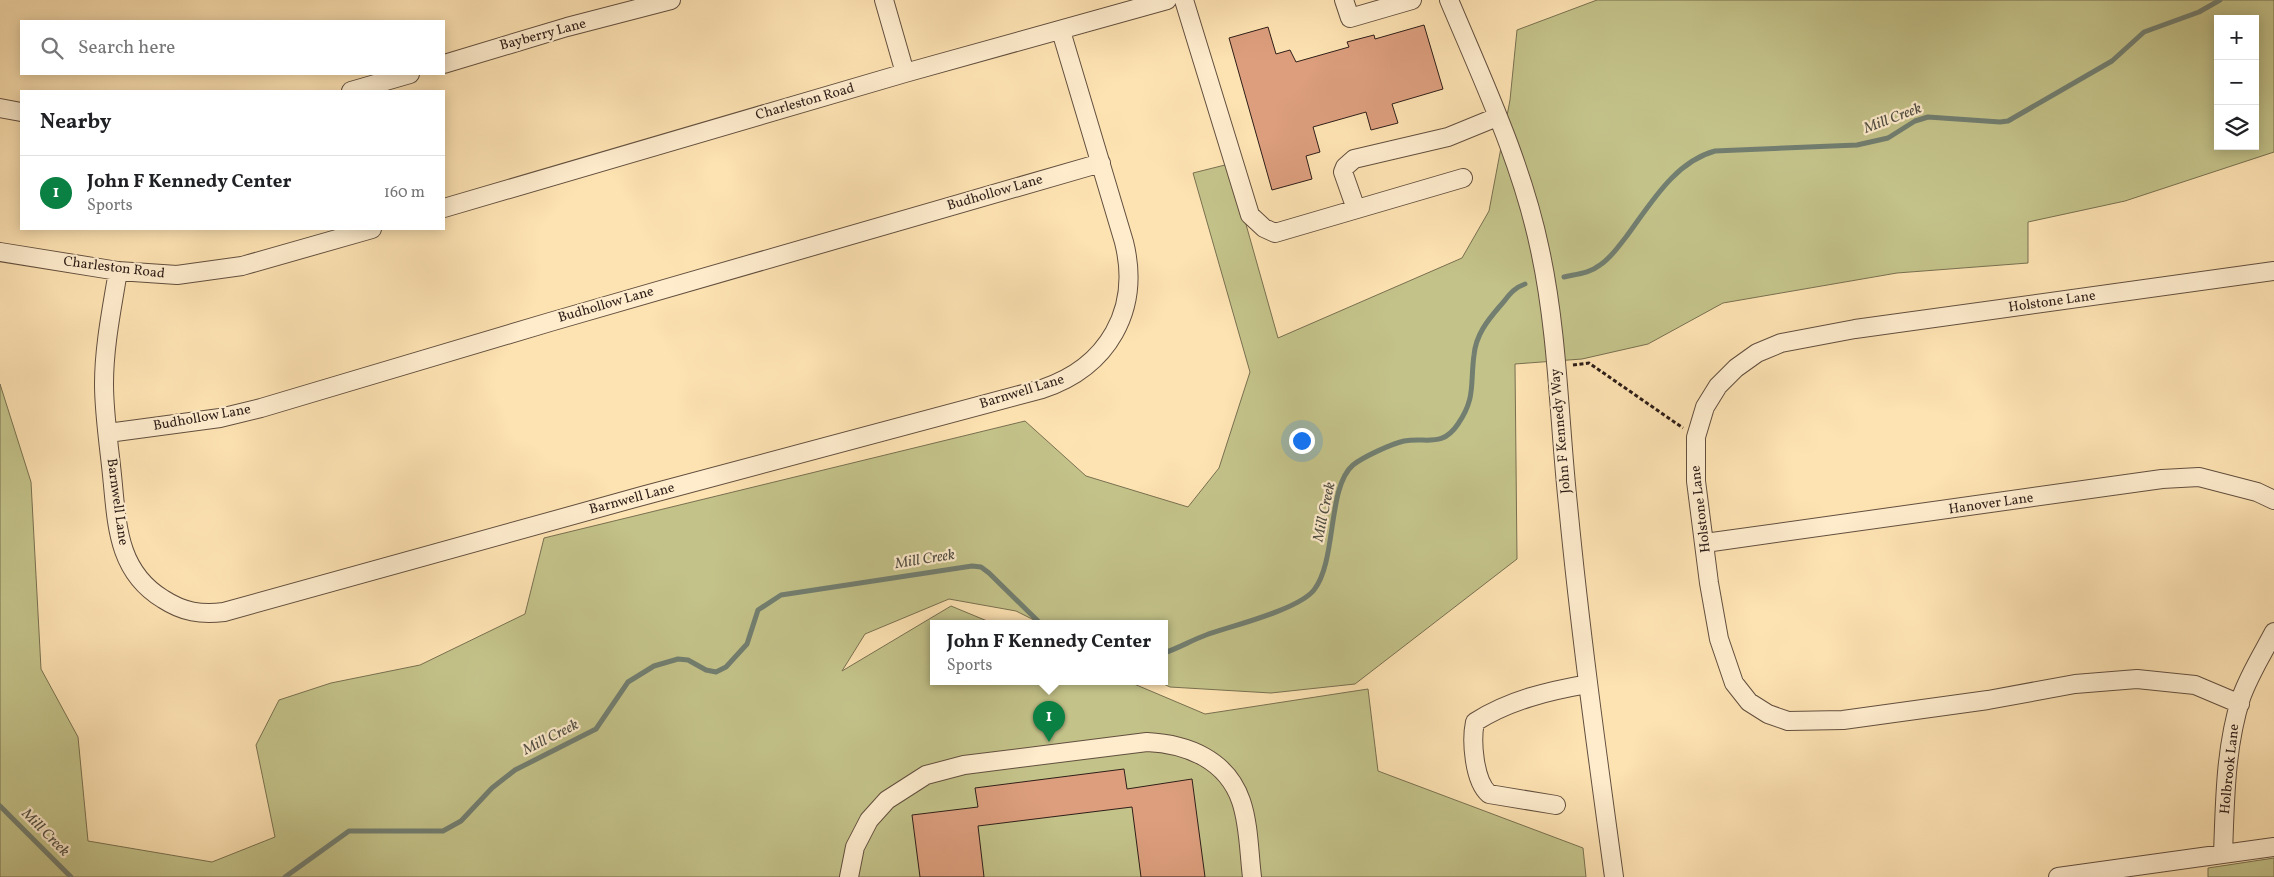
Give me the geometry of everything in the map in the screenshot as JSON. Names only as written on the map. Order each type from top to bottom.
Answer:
[{"type":"street","name":"Bayberry Lane","points":[[445,64],[567,27],[671,0]]},
{"type":"street","points":[[884,0],[905,73]]},
{"type":"street","name":"Charleston Road","points":[[445,208],[905,73],[1167,0]]},
{"type":"street","points":[[1184,0],[1250,215],[1264,228],[1275,233],[1463,178]]},
{"type":"street","points":[[1344,0],[1350,18],[1412,0]]},
{"type":"street","name":"John F Kennedy Way","points":[[1449,0],[1497,117],[1530,211],[1547,289],[1588,684],[1614,877]]},
{"type":"street","name":"Barnwell Lane","points":[[118,271],[104,384],[119,534],[127,560],[133,572],[154,593],[185,610],[198,614],[234,609],[642,496],[1042,389],[1070,378],[1096,358],[1111,338],[1123,315],[1129,285],[1128,258],[1102,163],[1061,31]]},
{"type":"street","points":[[354,90],[407,75]]},
{"type":"street","points":[[0,108],[20,112]]},
{"type":"street","points":[[1356,209],[1343,172],[1345,167],[1354,158],[1448,138],[1497,117]]},
{"type":"street","name":"Budhollow Lane","points":[[108,433],[220,418],[261,408],[550,322],[1102,163]]},
{"type":"street","name":"Charleston Road","points":[[0,252],[118,271],[177,275],[224,270],[368,230]]},
{"type":"street","name":"Holstone Lane","points":[[2240,704],[2195,685],[2137,679],[2076,684],[1988,700],[1843,720],[1788,721],[1768,714],[1749,702],[1734,682],[1719,639],[1709,583],[1696,481],[1696,437],[1705,408],[1718,386],[1736,368],[1758,353],[1781,343],[1855,329],[2274,271]]},
{"type":"street","name":"Hanover Lane","points":[[1705,543],[2162,479],[2199,477],[2257,492],[2274,500]]},
{"type":"street","name":"Holbrook Lane","points":[[2223,854],[2227,772],[2234,723],[2253,672],[2274,632]]},
{"type":"street","points":[[1556,805],[1489,794],[1482,788],[1478,779],[1473,733],[1476,722],[1490,713],[1540,693],[1588,684]]},
{"type":"street","points":[[849,877],[855,847],[869,820],[887,800],[926,775],[964,765],[1147,742],[1176,746],[1201,754],[1211,760],[1225,774],[1241,801],[1252,877]]},
{"type":"street","points":[[2058,877],[2274,847]]},
{"type":"path","points":[[1573,365],[1589,363],[1696,437]]},
{"type":"shaded area","points":[[1597,0],[2274,0],[2274,152],[2125,201],[2028,222],[2028,263],[1897,273],[1723,303],[1648,344],[1582,359],[1515,364],[1517,559],[1355,684],[1271,693],[1170,687],[1166,685],[1168,685],[1168,620],[1034,620],[1016,611],[949,599],[865,634],[842,671],[951,606],[985,620],[930,620],[930,685],[1136,685],[1205,714],[1368,689],[1378,771],[1583,848],[1586,877],[0,877],[0,384],[31,482],[41,669],[78,737],[88,841],[212,862],[275,837],[256,745],[279,700],[331,683],[420,665],[525,614],[544,538],[1025,421],[1086,476],[1188,507],[1219,468],[1250,372],[1193,173],[1229,164],[1278,338],[1462,258],[1489,211],[1510,100],[1517,30]]},
{"type":"shaded area","points":[[2274,858],[2274,877],[2208,877],[2208,868]]},
{"type":"building","points":[[1424,25],[1443,89],[1392,104],[1398,123],[1371,130],[1366,112],[1313,127],[1320,152],[1306,156],[1312,179],[1272,190],[1229,38],[1268,27],[1276,54],[1290,50],[1296,62],[1349,47],[1347,42],[1374,35],[1375,39]]},
{"type":"building","points":[[1124,769],[1127,789],[1192,779],[1205,877],[1141,877],[1132,807],[978,826],[984,877],[920,877],[912,815],[978,807],[975,788]]},
{"type":"waterway","name":"Mill Creek","points":[[1564,277],[1592,270],[1608,259],[1664,186],[1687,165],[1700,157],[1715,151],[1857,145],[1888,138],[1915,121],[1928,117],[2008,121],[2112,61],[2144,32],[2199,12],[2220,0]]},
{"type":"waterway","name":"Mill Creek","points":[[1168,652],[1206,635],[1279,611],[1306,597],[1314,590],[1326,561],[1335,507],[1345,475],[1353,465],[1385,448],[1404,441],[1440,439],[1452,431],[1468,406],[1477,341],[1491,317],[1508,296],[1525,284]]},
{"type":"waterway","name":"Mill Creek","points":[[285,877],[349,831],[443,831],[461,821],[492,788],[515,770],[596,729],[628,682],[654,666],[678,659],[688,660],[706,670],[716,672],[726,667],[747,644],[758,610],[781,595],[972,566],[981,567],[989,573],[1037,620]]},
{"type":"waterway","name":"Mill Creek","points":[[0,806],[71,877]]},
{"type":"place","name":"John F Kennedy Center","points":[[1049,742]]}]
